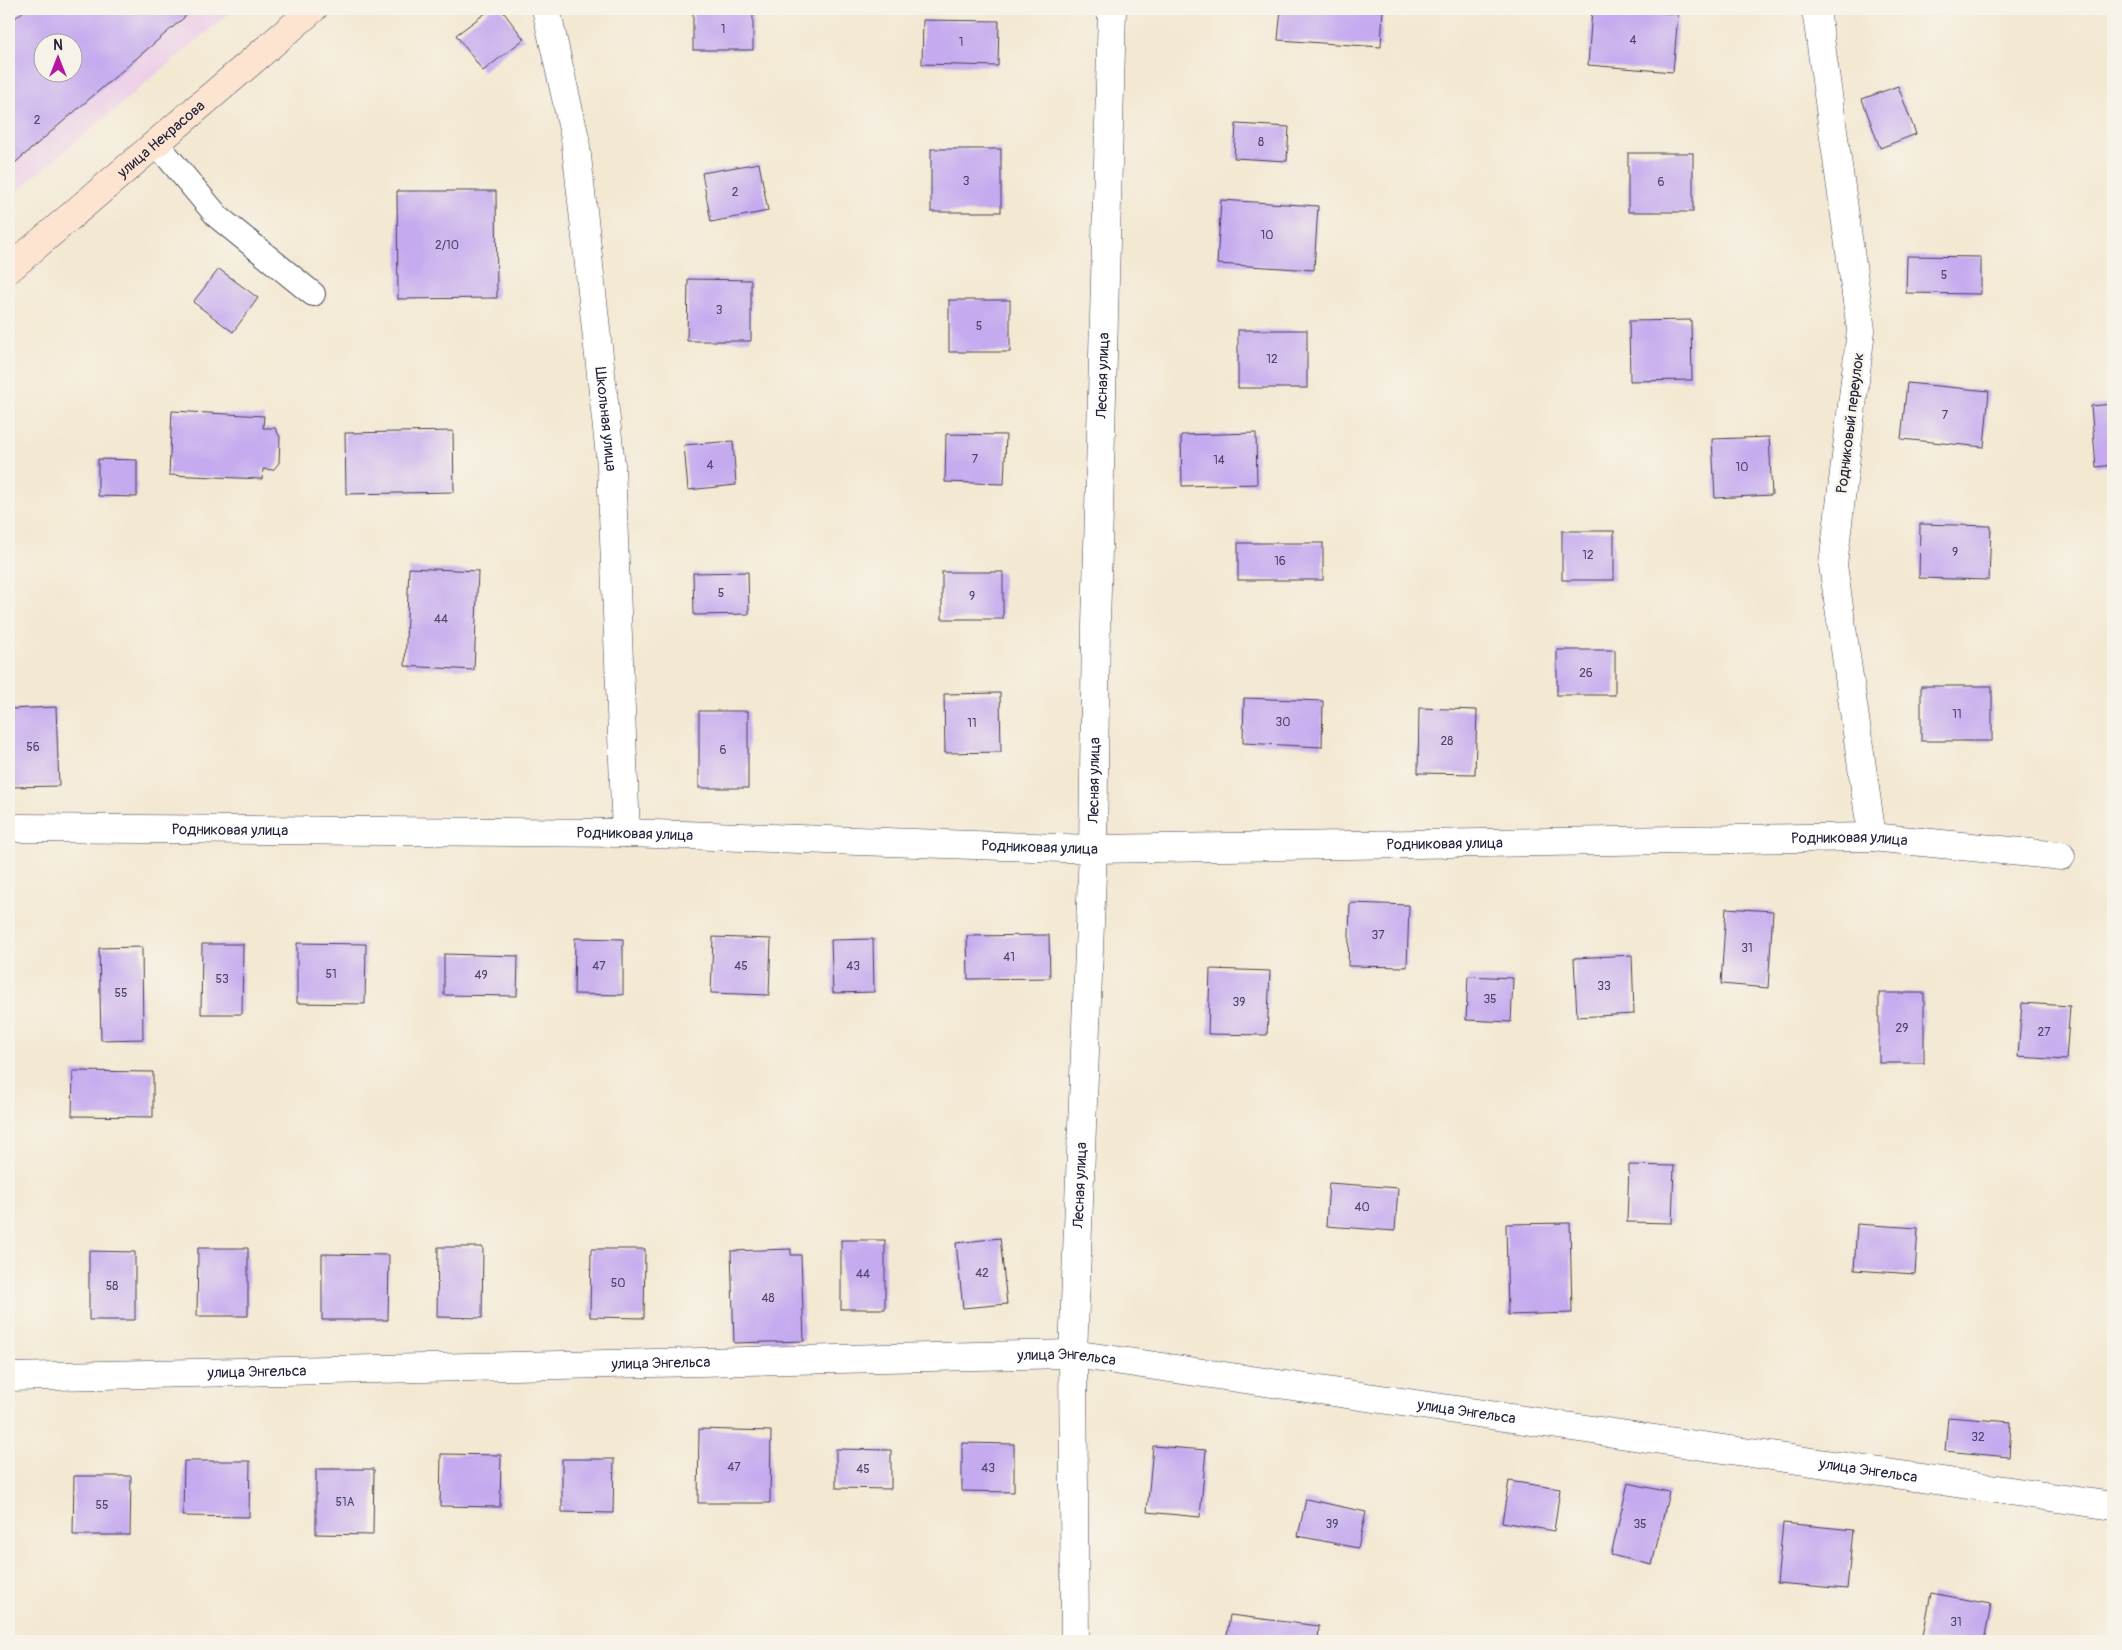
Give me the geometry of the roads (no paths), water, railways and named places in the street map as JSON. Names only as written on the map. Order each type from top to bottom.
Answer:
[{"type":"street","name":"улица Некрасова","points":[[9,269],[313,9]]},
{"type":"street","name":"Школьная улица","points":[[546,9],[576,138],[611,465],[626,833]]},
{"type":"street","name":"Лесная улица","points":[[1075,1641],[1072,1354],[1093,848],[1096,626],[1112,9]]},
{"type":"street","name":"Родниковый переулок","points":[[1816,9],[1860,330],[1833,565],[1872,837]]},
{"type":"street","name":"Родниковая улица","points":[[19,828],[626,833],[1093,848],[1872,837],[2061,856]]},
{"type":"street","name":"улица Энгельса","points":[[9,1377],[1072,1354],[2113,1506]]},
{"type":"lane","points":[[157,144],[218,217],[313,294]]}]
